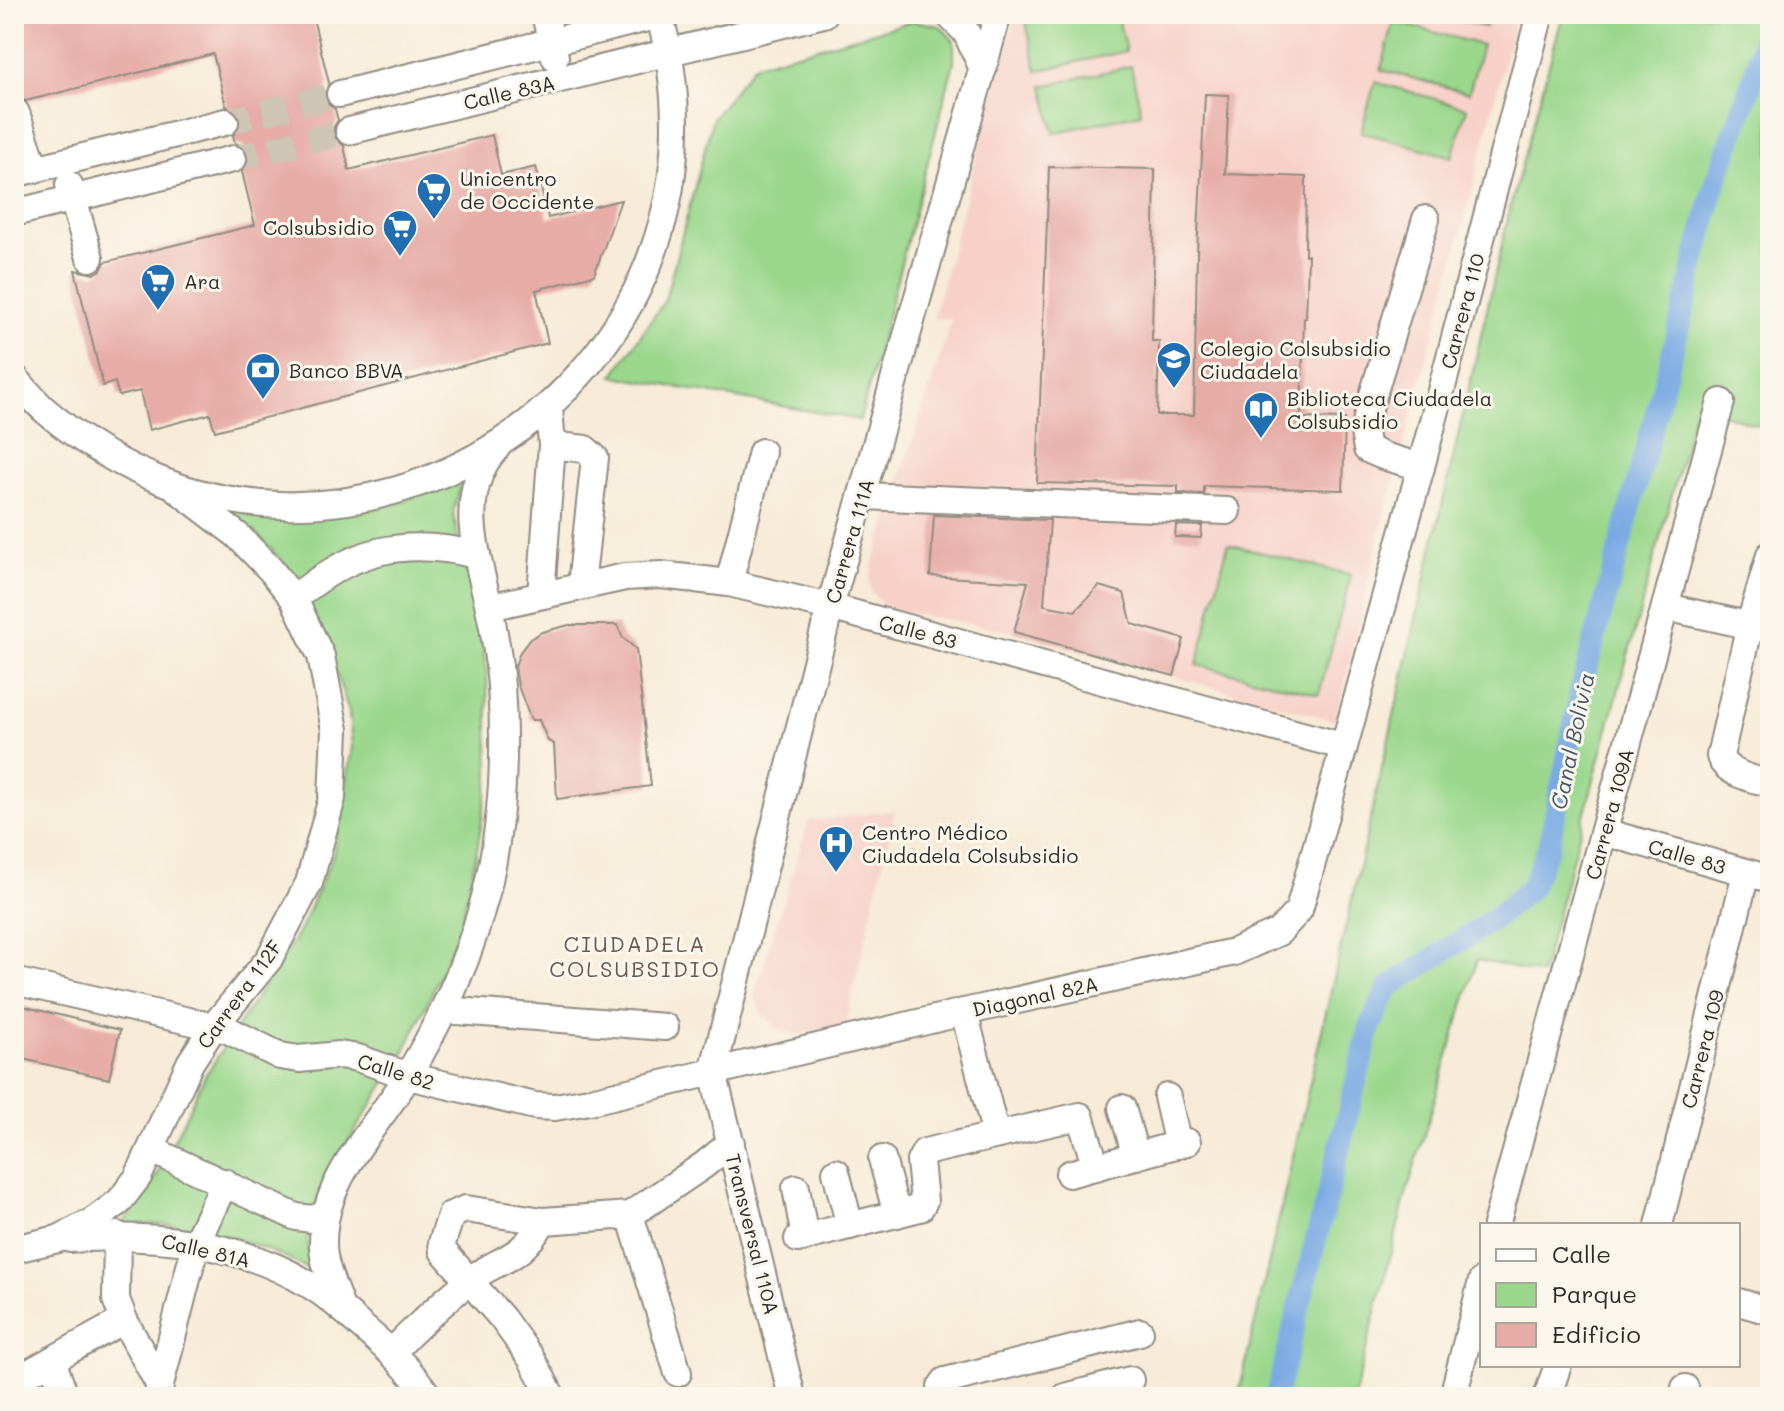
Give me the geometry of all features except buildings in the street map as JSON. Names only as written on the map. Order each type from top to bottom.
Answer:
[{"type":"street","points":[[545,14],[560,80]]},
{"type":"street","points":[[14,377],[46,412],[104,453],[169,483],[246,501],[299,505],[366,498],[433,479],[497,447],[549,408],[594,360],[630,305],[656,245],[672,182],[676,117],[669,52],[661,14]]},
{"type":"street","name":"Calle 83A","points":[[661,14],[342,94],[351,130],[824,14]]},
{"type":"street","points":[[948,14],[966,32],[983,69]]},
{"type":"street","name":"Carrera 111A","points":[[713,1072],[830,607],[998,14]]},
{"type":"street","name":"Carrera 110","points":[[1342,746],[1421,467],[1540,14]]},
{"type":"street","points":[[14,213],[231,160],[224,122],[24,171],[16,113]]},
{"type":"street","points":[[63,162],[90,258]]},
{"type":"street","points":[[1421,467],[1367,449],[1364,432],[1426,219]]},
{"type":"street","name":"Carrera 109A","points":[[1497,1223],[1721,402]]},
{"type":"street","points":[[541,595],[552,445],[549,408]]},
{"type":"street","points":[[552,445],[585,449],[595,458],[581,586]]},
{"type":"street","points":[[341,1308],[327,1270],[323,1245],[326,1214],[337,1184],[408,1076],[444,1010],[462,969],[485,896],[497,826],[501,684],[472,514],[483,466],[497,447]]},
{"type":"street","points":[[729,583],[762,452]]},
{"type":"street","name":"Carrera 112F","points":[[14,1249],[58,1239],[93,1221],[119,1202],[138,1177],[190,1063],[214,1026],[269,959],[309,883],[332,798],[335,730],[321,656],[294,599],[237,535],[169,483]]},
{"type":"street","points":[[863,496],[1227,511]]},
{"type":"street","points":[[294,599],[319,578],[347,561],[378,551],[411,546],[444,547],[477,555]]},
{"type":"street","points":[[1770,555],[1760,627],[1720,756],[1729,769],[1770,782]]},
{"type":"street","name":"Calle 83","points":[[489,607],[625,577],[661,575],[729,583],[830,607],[1342,746]]},
{"type":"street","points":[[1666,607],[1760,627]]},
{"type":"street","name":"Diagonal 82A","points":[[595,1100],[964,1012],[1234,952],[1279,932],[1299,910],[1342,746]]},
{"type":"street","name":"Calle 83","points":[[1604,832],[1758,876]]},
{"type":"street","name":"Carrera 109","points":[[1660,1223],[1758,876]]},
{"type":"street","name":"Calle 82","points":[[14,981],[214,1026],[241,1035],[280,1056],[299,1059],[339,1055],[358,1058],[408,1076],[535,1106],[555,1107],[595,1100]]},
{"type":"street","points":[[444,1010],[665,1027]]},
{"type":"street","points":[[964,1012],[996,1135]]},
{"type":"street","name":"Transversal 110A","points":[[713,1072],[792,1397]]},
{"type":"street","points":[[1069,1174],[1182,1144],[1167,1097]]},
{"type":"street","points":[[1122,1108],[1136,1156]]},
{"type":"street","points":[[796,1188],[801,1239],[920,1208],[924,1201],[920,1161],[925,1152],[1080,1116],[1096,1167]]},
{"type":"street","points":[[552,1397],[524,1348],[502,1318],[443,1251],[442,1243],[451,1215],[466,1209],[543,1221],[630,1215],[731,1143]]},
{"type":"street","points":[[152,1150],[296,1217],[313,1219],[326,1214]]},
{"type":"street","points":[[882,1159],[897,1214]]},
{"type":"street","points":[[836,1172],[850,1226]]},
{"type":"street","points":[[158,1392],[196,1243],[225,1182]]},
{"type":"street","points":[[630,1215],[678,1373]]},
{"type":"street","points":[[392,1352],[469,1280],[519,1253],[543,1221]]},
{"type":"street","points":[[117,1235],[116,1299],[158,1392]]},
{"type":"street","name":"Calle 81A","points":[[58,1239],[117,1235],[196,1243],[272,1267],[308,1284],[341,1308],[392,1352],[429,1397]]},
{"type":"street","points":[[1740,1303],[1770,1311]]},
{"type":"street","points":[[1453,1397],[1478,1310]]},
{"type":"street","points":[[14,1381],[124,1320]]},
{"type":"street","points":[[943,1397],[941,1387],[945,1381],[1140,1332]]},
{"type":"street","points":[[52,1360],[63,1391],[60,1397]]},
{"type":"street","points":[[1547,1397],[1557,1367]]},
{"type":"street","points":[[1065,1397],[1130,1380]]},
{"type":"shaded area","name":"Colegio Colsubsidio Ciudadela","points":[[1015,14],[1516,14],[1469,203],[1384,517],[1336,721],[1014,632],[895,610],[883,605],[871,592],[869,580],[873,565],[952,318],[933,318]]},
{"type":"shaded area","name":"Centro Médico Ciudadela Colsubsidio","points":[[895,810],[845,1026],[796,1035],[779,1030],[762,1014],[754,994],[809,821]]},
{"type":"green space","points":[[1060,14],[1117,14],[1126,51],[1037,71],[1026,22]]},
{"type":"green space","points":[[1433,14],[1488,14],[1485,27]]},
{"type":"green space","points":[[1563,14],[1770,14],[1770,429],[1696,406],[1541,974],[1477,960],[1405,1198],[1354,1397],[1238,1397],[1512,200]]},
{"type":"green space","points":[[914,21],[940,26],[954,41],[954,62],[860,420],[613,376],[665,300],[713,118],[754,65]]},
{"type":"green space","points":[[1394,22],[1482,45],[1469,93],[1381,70]]},
{"type":"green space","points":[[1131,66],[1141,113],[1054,133],[1043,86]]},
{"type":"green space","points":[[1375,82],[1467,108],[1452,157],[1361,132]]},
{"type":"green space","points":[[464,474],[453,512],[476,604],[487,675],[489,778],[477,850],[460,927],[404,1053],[326,1177],[313,1211],[307,1240],[312,1271],[263,1248],[208,1231],[173,1225],[122,1224],[143,1199],[159,1171],[205,1076],[299,932],[333,855],[352,748],[349,712],[310,607],[286,565],[254,531],[214,505],[281,514],[342,514],[401,502]]},
{"type":"green space","points":[[1228,544],[1351,575],[1319,694],[1197,665]]},
{"type":"waterway","name":"Canal Bolivia","points":[[1276,1397],[1370,1027],[1389,987],[1494,919],[1531,888],[1549,845],[1582,686],[1712,194],[1754,76],[1770,15]]},
{"type":"tunnel","points":[[225,122],[340,94]]},
{"type":"tunnel","points":[[233,159],[349,131]]},
{"type":"place","name":"Unicentro de Occidente","points":[[434,221]]},
{"type":"place","name":"Colsubsidio","points":[[400,258]]},
{"type":"place","name":"Ara","points":[[158,312]]},
{"type":"place","name":"Colegio Colsubsidio Ciudadela","points":[[1174,390]]},
{"type":"place","name":"Banco BBVA","points":[[263,401]]},
{"type":"place","name":"Biblioteca Ciudadela Colsubsidio","points":[[1261,440]]},
{"type":"place","name":"Centro Médico Ciudadela Colsubsidio","points":[[836,874]]},
{"type":"district","name":"CIUDADELA COLSUBSIDIO","points":[[635,956]]}]
